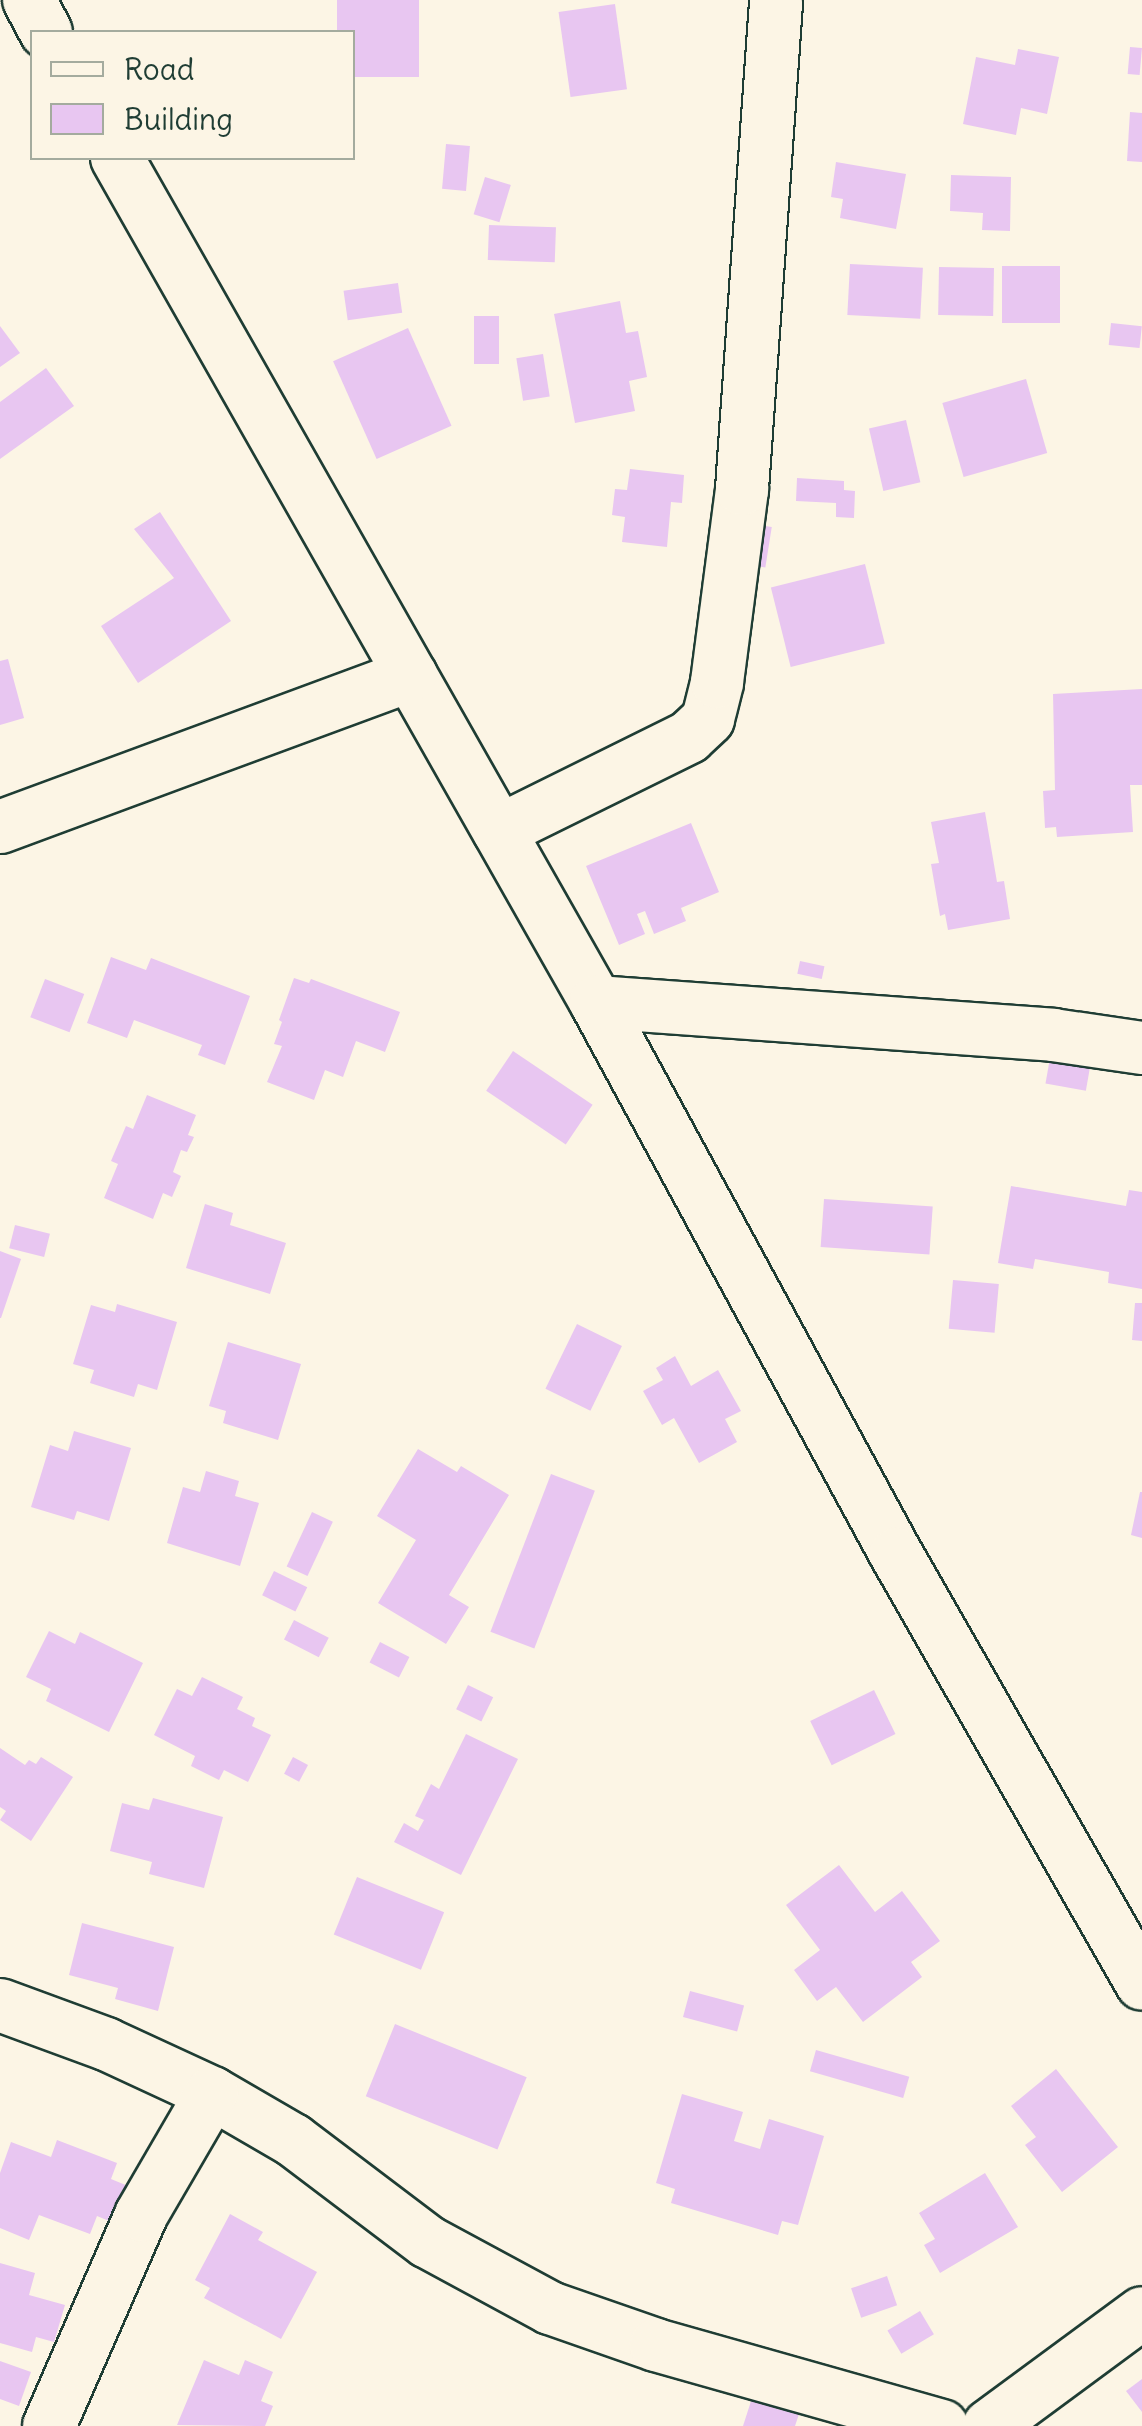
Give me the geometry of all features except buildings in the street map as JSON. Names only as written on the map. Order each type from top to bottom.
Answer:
[{"type":"street","points":[[29,0],[45,30]]},
{"type":"street","points":[[499,831],[689,738],[708,718],[742,489],[776,0]]},
{"type":"street","points":[[118,160],[596,1002],[896,1554],[1142,1983]]},
{"type":"street","points":[[0,827],[411,676]]},
{"type":"street","points":[[596,1002],[1053,1035],[1142,1048]]},
{"type":"street","points":[[0,2005],[106,2044],[212,2093],[294,2140],[428,2242],[550,2308],[656,2345],[942,2426]]},
{"type":"street","points":[[49,2426],[142,2214],[212,2093]]},
{"type":"street","points":[[989,2426],[1142,2313]]}]
